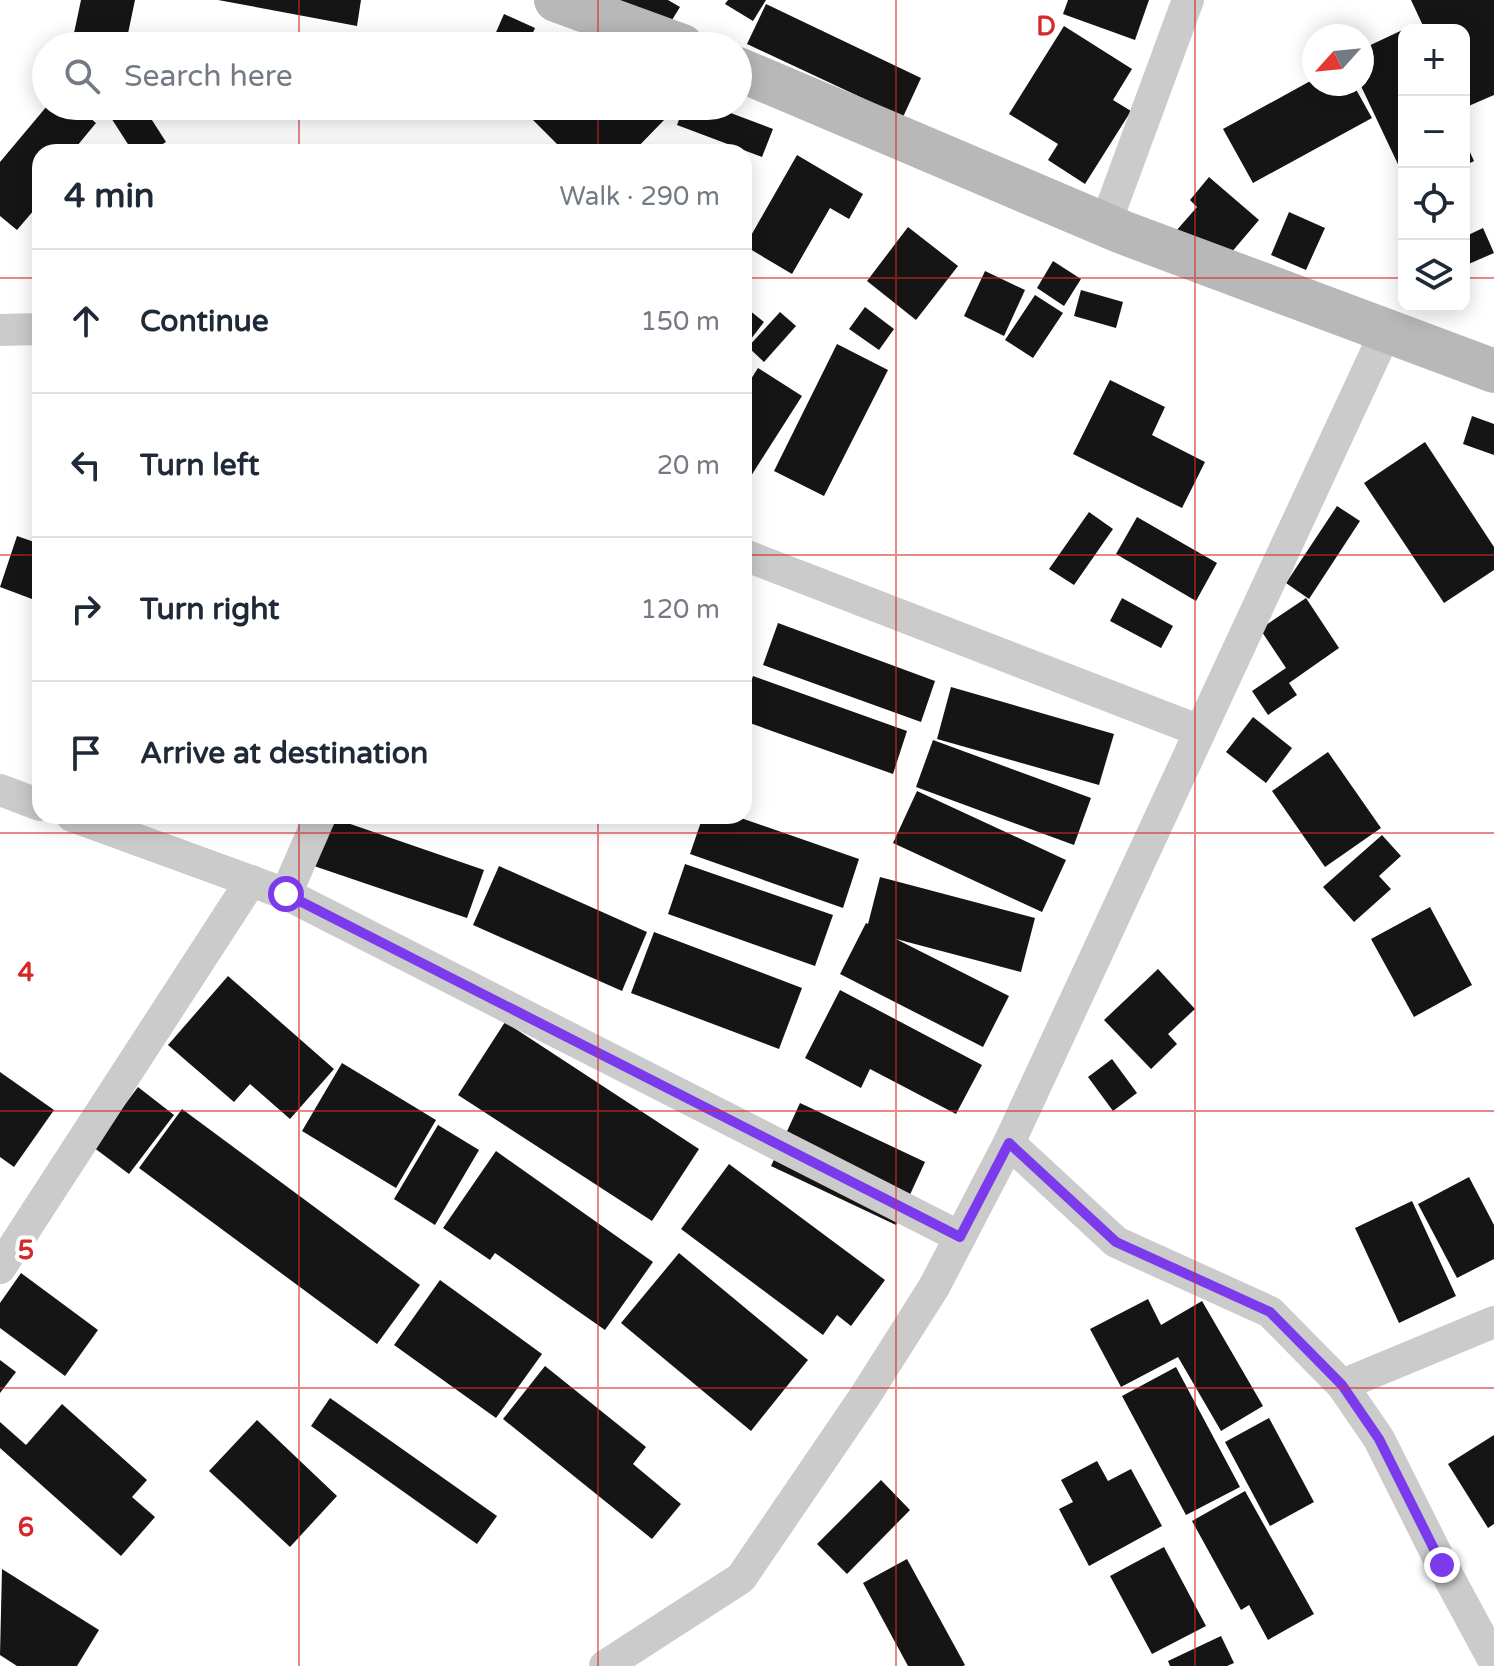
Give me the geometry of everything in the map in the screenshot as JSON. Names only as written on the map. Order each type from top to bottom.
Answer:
[{"type":"street","points":[[556,0],[644,32]]},
{"type":"street","points":[[1105,225],[1188,0]]},
{"type":"street","points":[[752,75],[1105,225],[1494,371]]},
{"type":"street","points":[[0,330],[32,329]]},
{"type":"street","points":[[605,1666],[741,1578],[865,1396],[934,1287],[1009,1143],[1386,331]]},
{"type":"street","points":[[752,558],[1200,731]]},
{"type":"street","points":[[0,790],[32,802]]},
{"type":"street","points":[[94,824],[286,894],[960,1237]]},
{"type":"street","points":[[286,894],[317,824]]},
{"type":"street","points":[[0,1268],[251,881]]},
{"type":"street","points":[[1009,1143],[1116,1242],[1270,1312],[1342,1385],[1379,1439],[1494,1661]]},
{"type":"street","points":[[1342,1385],[1494,1322]]},
{"type":"building","points":[[81,0],[135,0],[128,32],[74,32]]},
{"type":"building","points":[[218,0],[361,0],[357,26]]},
{"type":"building","points":[[614,0],[668,0],[680,7],[662,32]]},
{"type":"building","points":[[728,0],[766,0],[753,21],[725,4]]},
{"type":"building","points":[[1068,0],[1149,0],[1135,40],[1063,14]]},
{"type":"building","points":[[1411,0],[1494,0],[1494,95],[1470,105],[1470,24],[1422,24]]},
{"type":"building","points":[[766,4],[921,78],[903,117],[752,46],[752,33]]},
{"type":"building","points":[[504,14],[535,28],[533,32],[496,32]]},
{"type":"building","points":[[1064,26],[1132,69],[1113,100],[1131,111],[1085,184],[1048,160],[1058,144],[1009,114]]},
{"type":"building","points":[[1398,32],[1398,164],[1366,96],[1374,96],[1374,43]]},
{"type":"building","points":[[1302,86],[1302,96],[1360,96],[1372,118],[1253,183],[1223,129]]},
{"type":"building","points":[[35,120],[92,120],[96,123],[79,144],[32,144],[32,212],[17,230],[0,216],[0,162]]},
{"type":"building","points":[[112,120],[152,120],[166,142],[163,144],[128,144]]},
{"type":"building","points":[[533,120],[664,120],[641,144],[557,144]]},
{"type":"building","points":[[679,120],[749,120],[773,129],[762,157],[752,153],[752,144],[727,144],[677,125]]},
{"type":"building","points":[[797,155],[863,194],[849,219],[830,208],[792,274],[752,250],[752,234]]},
{"type":"building","points":[[1209,177],[1259,220],[1219,267],[1176,231],[1197,207],[1190,200]]},
{"type":"building","points":[[1289,212],[1325,228],[1306,270],[1271,255]]},
{"type":"building","points":[[908,227],[958,266],[916,320],[867,281]]},
{"type":"building","points":[[1483,228],[1494,253],[1470,263],[1470,234]]},
{"type":"building","points":[[1053,261],[1081,279],[1064,306],[1037,288]]},
{"type":"building","points":[[985,271],[1025,290],[1004,336],[964,316]]},
{"type":"building","points":[[1081,290],[1123,302],[1116,328],[1074,316]]},
{"type":"building","points":[[1035,295],[1063,313],[1033,358],[1005,340]]},
{"type":"building","points":[[865,307],[894,329],[879,350],[849,329]]},
{"type":"building","points":[[752,312],[764,322],[752,338]]},
{"type":"building","points":[[780,312],[796,326],[764,362],[752,351],[752,343]]},
{"type":"building","points":[[837,344],[888,370],[824,496],[774,471]]},
{"type":"building","points":[[758,368],[802,396],[752,474],[752,377]]},
{"type":"building","points":[[1110,380],[1165,407],[1152,435],[1205,462],[1182,508],[1073,454]]},
{"type":"building","points":[[1472,416],[1494,424],[1494,455],[1463,444]]},
{"type":"building","points":[[1425,442],[1494,547],[1494,570],[1444,603],[1364,483]]},
{"type":"building","points":[[1337,506],[1360,521],[1309,599],[1286,583]]},
{"type":"building","points":[[1089,512],[1113,529],[1074,585],[1049,569]]},
{"type":"building","points":[[1137,517],[1217,563],[1196,601],[1116,554]]},
{"type":"building","points":[[17,536],[32,541],[32,599],[0,587]]},
{"type":"building","points":[[1122,598],[1173,626],[1161,648],[1110,621]]},
{"type":"building","points":[[1306,598],[1339,648],[1289,683],[1297,695],[1268,715],[1252,691],[1286,668],[1260,629]]},
{"type":"building","points":[[778,623],[935,681],[921,722],[763,665]]},
{"type":"building","points":[[753,676],[907,731],[893,774],[752,724]]},
{"type":"building","points":[[951,687],[1114,734],[1099,785],[937,739]]},
{"type":"building","points":[[1253,717],[1292,748],[1266,783],[1226,752]]},
{"type":"building","points":[[933,740],[1091,798],[1074,845],[916,787]]},
{"type":"building","points":[[1328,752],[1381,828],[1325,867],[1272,791]]},
{"type":"building","points":[[917,791],[1066,860],[1042,912],[893,843]]},
{"type":"building","points":[[752,822],[859,859],[843,908],[690,854],[700,824]]},
{"type":"building","points":[[328,824],[350,824],[484,870],[467,918],[314,866]]},
{"type":"building","points":[[1382,835],[1401,856],[1379,876],[1391,889],[1354,922],[1323,887]]},
{"type":"building","points":[[685,864],[833,915],[815,966],[668,914]]},
{"type":"building","points":[[499,866],[647,932],[622,991],[473,925]]},
{"type":"building","points":[[880,877],[1035,918],[1021,972],[896,939],[1009,996],[983,1047],[840,974],[868,924]]},
{"type":"building","points":[[1430,907],[1472,985],[1414,1017],[1371,939]]},
{"type":"building","points":[[654,932],[802,988],[779,1049],[631,993]]},
{"type":"building","points":[[1158,969],[1195,1009],[1168,1034],[1177,1044],[1151,1069],[1104,1020]]},
{"type":"building","points":[[228,976],[334,1069],[290,1119],[250,1084],[234,1102],[168,1045]]},
{"type":"building","points":[[840,990],[982,1065],[956,1114],[870,1069],[861,1088],[805,1058]]},
{"type":"building","points":[[505,1022],[699,1149],[652,1221],[458,1095]]},
{"type":"building","points":[[1112,1059],[1137,1093],[1113,1111],[1088,1077]]},
{"type":"building","points":[[342,1063],[436,1120],[396,1188],[302,1131]]},
{"type":"building","points":[[0,1072],[54,1110],[14,1167],[0,1157]]},
{"type":"building","points":[[138,1087],[174,1115],[129,1174],[93,1147]]},
{"type":"building","points":[[800,1103],[925,1162],[896,1225],[771,1166]]},
{"type":"building","points":[[182,1109],[420,1285],[377,1344],[139,1168]]},
{"type":"building","points":[[438,1125],[479,1150],[435,1225],[394,1199]]},
{"type":"building","points":[[496,1151],[653,1262],[605,1330],[495,1253],[490,1260],[443,1228]]},
{"type":"building","points":[[729,1164],[885,1280],[851,1326],[837,1315],[823,1335],[681,1229]]},
{"type":"building","points":[[1469,1177],[1494,1225],[1494,1259],[1457,1278],[1418,1204]]},
{"type":"building","points":[[1412,1201],[1456,1296],[1399,1323],[1355,1228]]},
{"type":"building","points":[[679,1253],[808,1360],[751,1431],[621,1323]]},
{"type":"building","points":[[21,1273],[98,1330],[65,1376],[0,1328],[0,1303]]},
{"type":"building","points":[[440,1280],[542,1354],[496,1418],[394,1345]]},
{"type":"building","points":[[1148,1299],[1161,1325],[1202,1301],[1263,1406],[1221,1431],[1178,1357],[1121,1387],[1090,1329]]},
{"type":"building","points":[[0,1360],[16,1372],[0,1393]]},
{"type":"building","points":[[545,1366],[646,1447],[633,1464],[681,1504],[652,1539],[503,1419]]},
{"type":"building","points":[[1176,1367],[1240,1487],[1186,1515],[1122,1396]]},
{"type":"building","points":[[330,1398],[497,1516],[477,1544],[311,1426]]},
{"type":"building","points":[[62,1404],[147,1480],[132,1497],[155,1517],[121,1556],[0,1448],[0,1422],[26,1445]]},
{"type":"building","points":[[1269,1418],[1314,1502],[1270,1526],[1225,1442]]},
{"type":"building","points":[[257,1420],[337,1496],[290,1547],[209,1471]]},
{"type":"building","points":[[1494,1435],[1494,1524],[1488,1528],[1448,1464]]},
{"type":"building","points":[[1097,1461],[1108,1481],[1131,1469],[1162,1526],[1089,1566],[1059,1509],[1073,1502],[1061,1480]]},
{"type":"building","points":[[881,1480],[910,1510],[847,1574],[817,1544]]},
{"type":"building","points":[[1245,1491],[1314,1614],[1268,1640],[1249,1605],[1241,1610],[1192,1521]]},
{"type":"building","points":[[1164,1547],[1206,1626],[1152,1654],[1110,1576]]},
{"type":"building","points":[[907,1559],[965,1665],[908,1666],[863,1583]]},
{"type":"building","points":[[2,1569],[99,1630],[77,1666],[17,1666],[0,1655]]},
{"type":"building","points":[[1221,1636],[1234,1663],[1227,1666],[1170,1666],[1168,1661]]},
{"type":"route","points":[[286,894],[960,1237],[1009,1143],[1116,1242],[1270,1312],[1342,1385],[1379,1439],[1442,1565]]}]
